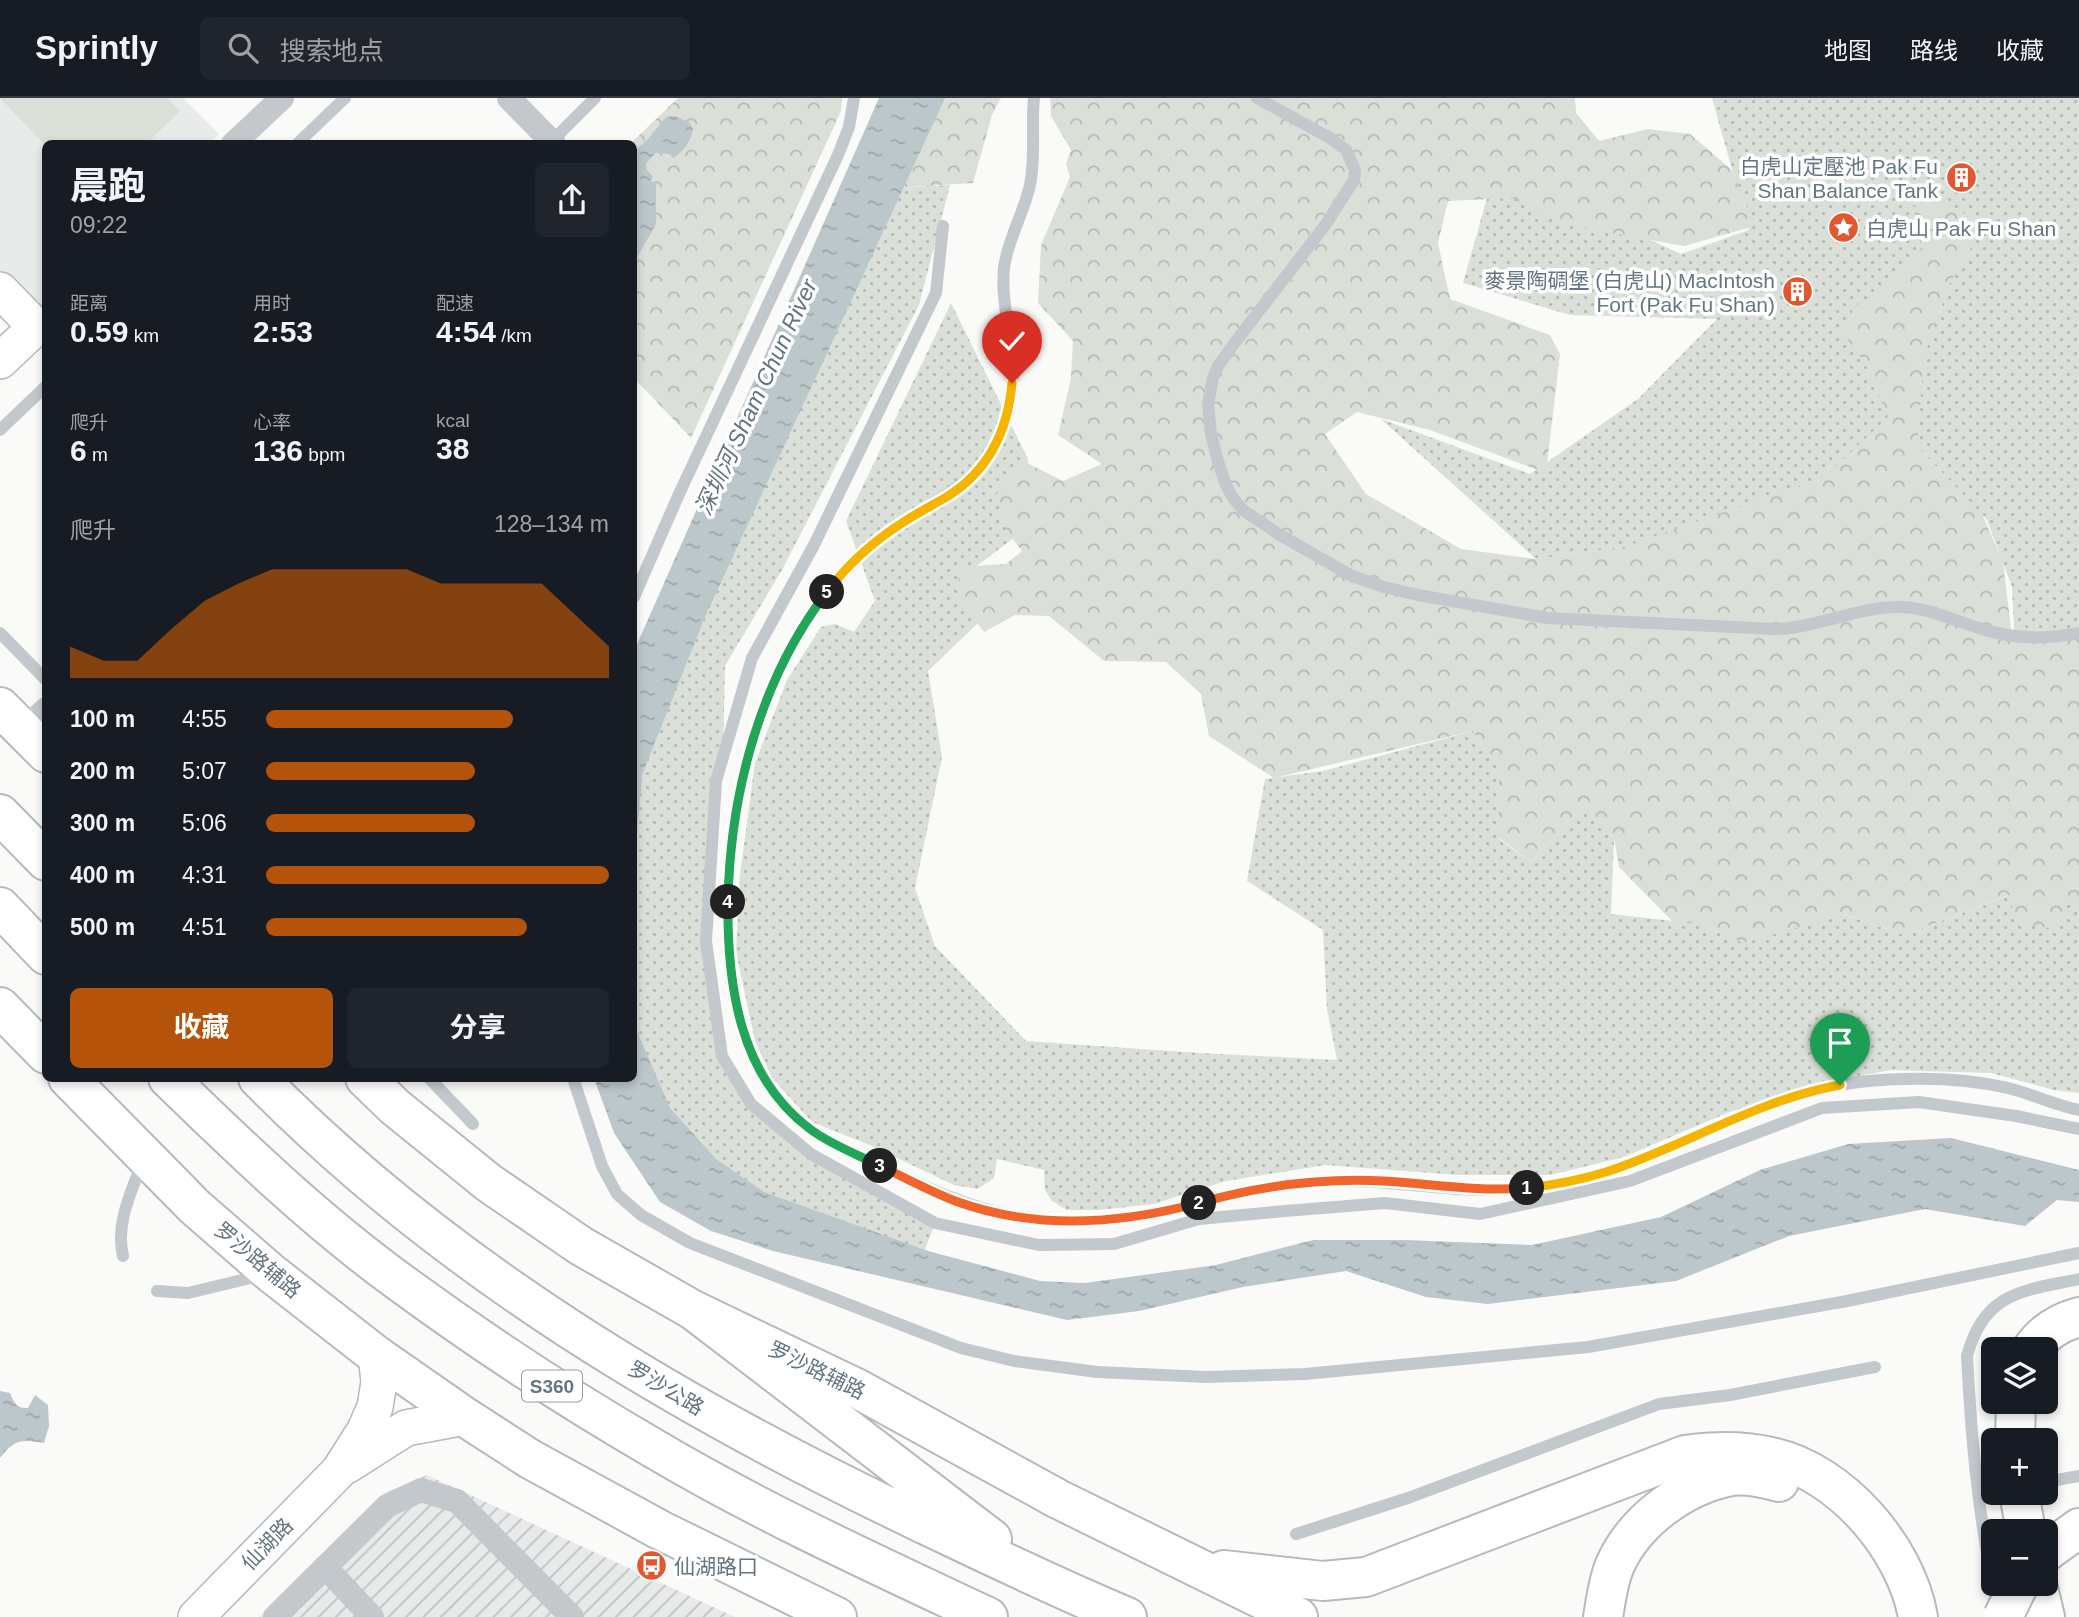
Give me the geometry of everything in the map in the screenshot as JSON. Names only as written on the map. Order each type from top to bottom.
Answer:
[{"type":"main road","points":[[0,814],[42,857]]},
{"type":"main road","points":[[0,907],[42,951]]},
{"type":"main road","points":[[0,1007],[42,1050]]},
{"type":"main road","name":"罗沙路辅路","points":[[72,1082],[195,1206],[271,1273],[376,1355],[464,1417],[530,1459],[660,1530],[837,1617]]},
{"type":"main road","name":"S360","points":[[172,1082],[264,1172],[304,1205],[396,1279],[520,1366],[655,1449],[728,1489],[814,1535],[988,1617]]},
{"type":"main road","name":"罗沙公路","points":[[261,1082],[302,1124],[429,1231],[548,1316],[686,1402],[839,1483],[1055,1587],[1127,1617]]},
{"type":"main road","name":"罗沙路辅路","points":[[369,1082],[395,1107],[489,1183],[580,1246],[694,1310],[858,1389],[1058,1499],[1298,1617]]},
{"type":"main road","points":[[694,1310],[1055,1587]]},
{"type":"main road","points":[[2042,1337],[2055,1327],[2079,1317]]},
{"type":"main road","points":[[1190,1566],[1323,1581],[1366,1577],[1685,1455],[1721,1450],[1773,1457],[1809,1471],[1838,1500],[1876,1528],[1897,1560],[1916,1606],[1917,1617]]},
{"type":"main road","points":[[1603,1617],[1615,1565],[1627,1545],[1656,1513],[1674,1497],[1733,1476],[1768,1479],[1838,1500],[1882,1569],[1899,1617]]},
{"type":"main road","points":[[2058,1543],[2079,1528]]},
{"type":"main road","points":[[2003,1617],[2013,1596]]},
{"type":"main road","points":[[2040,1596],[2046,1617]]},
{"type":"street","points":[[237,140],[282,98]]},
{"type":"street","points":[[509,98],[551,140]]},
{"type":"street","points":[[0,290],[41,322],[0,361]]},
{"type":"street","points":[[339,1471],[365,1430],[375,1407],[379,1382],[376,1355]]},
{"type":"street","points":[[339,1471],[405,1427],[464,1417]]},
{"type":"street","name":"仙湖路","points":[[196,1617],[339,1471]]},
{"type":"street","points":[[275,1617],[387,1506],[421,1490],[457,1501],[572,1617]]},
{"type":"street","points":[[326,1567],[372,1617]]},
{"type":"lane","points":[[302,140],[345,98]]},
{"type":"lane","points":[[555,140],[595,98]]},
{"type":"lane","points":[[637,590],[679,494],[838,155],[849,127],[854,98]]},
{"type":"lane","points":[[1034,98],[1032,178],[1026,203],[1006,257],[1003,275],[1013,364],[1004,428],[988,458],[962,486],[899,524],[849,567],[820,601],[795,641],[764,708],[742,781],[730,864],[729,942],[739,1014],[749,1051],[757,1068],[771,1088],[810,1129],[824,1139],[957,1202],[1015,1217],[1066,1221],[1118,1220],[1259,1189],[1319,1182],[1377,1181],[1487,1190],[1546,1186],[1608,1171],[1800,1093],[1860,1082],[1917,1079],[1970,1082],[2018,1091],[2079,1111]]},
{"type":"lane","points":[[1257,98],[1338,144],[1346,150],[1355,170],[1354,180],[1326,224],[1233,345],[1218,366],[1213,379],[1208,404],[1211,434],[1226,485],[1238,505],[1266,527],[1352,576],[1384,587],[1537,617],[1775,629],[1794,628],[1877,609],[1903,607],[1931,611],[1989,631],[2013,636],[2047,637],[2079,633]]},
{"type":"lane","points":[[943,226],[936,293],[814,545],[752,658],[716,781],[706,942],[722,1056],[751,1104],[811,1154],[935,1223],[1039,1245],[1114,1244],[1199,1219],[1286,1211],[1385,1203],[1480,1214],[1630,1181],[1822,1108],[1919,1102],[2016,1116],[2079,1129]]},
{"type":"lane","points":[[0,430],[42,390]]},
{"type":"lane","points":[[0,633],[42,676]]},
{"type":"lane","points":[[433,1082],[473,1124]]},
{"type":"lane","points":[[574,1082],[601,1166],[617,1194],[640,1215],[690,1243],[961,1348],[1014,1361],[1097,1372],[1206,1377],[1305,1374],[1588,1347],[1847,1301],[2079,1253]]},
{"type":"lane","points":[[123,1256],[119,1240],[121,1224],[144,1157]]},
{"type":"lane","points":[[157,1291],[188,1293],[271,1273]]},
{"type":"lane","points":[[1981,1519],[1968,1369],[1972,1339],[1983,1319],[2000,1303],[2021,1292],[2079,1279]]},
{"type":"lane","points":[[1296,1534],[1408,1498],[1659,1404],[1730,1395],[1875,1367]]},
{"type":"lane","points":[[2058,1480],[2079,1476]]},
{"type":"lane","points":[[1997,1596],[2003,1617]]},
{"type":"shaded area","points":[[0,98],[183,98],[219,134],[212,140],[42,140],[42,308],[38,312],[0,273]]},
{"type":"shaded area","points":[[427,1475],[735,1617],[259,1617],[383,1494]]},
{"type":"green space","points":[[0,98],[167,98],[180,111],[150,140],[42,142]]},
{"type":"green space","points":[[678,98],[842,98],[841,111],[691,438],[637,381],[637,140],[634,140]]},
{"type":"green space","points":[[925,98],[1001,98],[992,115],[973,183],[879,189]]},
{"type":"green space","points":[[1050,98],[1575,98],[1576,113],[1599,141],[1648,129],[1690,134],[1732,170],[1755,226],[1684,246],[1560,224],[1513,198],[1448,201],[1438,243],[1450,299],[1550,335],[1560,354],[1546,473],[1430,430],[1357,412],[1325,434],[1366,494],[1461,549],[1536,559],[1624,547],[1824,477],[1888,417],[1865,363],[1839,328],[1859,303],[1884,290],[1922,247],[1913,207],[1945,202],[1972,218],[1971,248],[1950,283],[1924,357],[1917,446],[1982,514],[2003,562],[2011,629],[2079,633],[2079,905],[2068,903],[2059,930],[2016,922],[2009,895],[1904,935],[1844,914],[1744,943],[1699,924],[1672,921],[1619,867],[1614,838],[1585,804],[1531,862],[1499,838],[1499,770],[1473,731],[1274,778],[1209,736],[1201,694],[1166,662],[1104,661],[1049,616],[1015,615],[984,632],[961,601],[957,567],[1006,564],[1022,551],[1008,533],[996,495],[1023,461],[1063,481],[1102,464],[1058,435],[1071,378],[1073,341],[1038,303],[1041,245],[1070,177],[1066,164],[1071,150],[1051,116]]},
{"type":"green space","points":[[1712,98],[2079,98],[2079,648],[2016,671],[2012,587],[1987,520],[1917,446],[1634,546],[1536,559],[1381,419],[1530,474],[1638,399],[1717,319],[1570,315],[1463,283],[1489,191],[1545,192],[1681,254],[1749,230]]},
{"type":"green space","points":[[950,185],[919,305],[783,568],[725,666],[723,757],[706,941],[728,1066],[766,1117],[828,1163],[935,1223],[919,1265],[780,1230],[637,1081],[637,717],[879,189]]},
{"type":"green space","points":[[951,303],[1028,459],[1027,528],[974,568],[979,622],[928,671],[942,757],[915,888],[935,946],[1026,1041],[1337,1060],[1327,1009],[1323,930],[1247,881],[1265,779],[1323,771],[1473,731],[1499,770],[1499,839],[1531,862],[1585,804],[1614,838],[1611,914],[1699,924],[1744,943],[1840,913],[1904,935],[2010,895],[2079,903],[2079,1093],[2054,1090],[1991,1073],[1890,1070],[1814,1085],[1727,1113],[1624,1157],[1550,1175],[1459,1175],[1325,1165],[1226,1181],[1154,1204],[1099,1210],[1067,1210],[1052,1201],[1045,1190],[1044,1170],[997,1159],[994,1178],[978,1189],[954,1185],[872,1146],[812,1122],[772,1078],[755,1041],[736,952],[740,874],[755,763],[787,680],[821,627],[835,624],[854,632],[875,601],[846,521]]},
{"type":"water","name":"深圳河 Sham Chun River","points":[[879,98],[945,98],[705,617],[642,775],[637,835],[637,644]]},
{"type":"water","points":[[675,116],[689,122],[693,129],[692,134],[674,158],[669,154],[655,153],[646,164],[653,177],[650,181],[656,184],[656,224],[637,257],[637,149],[666,117]]},
{"type":"water","points":[[637,1031],[670,1108],[716,1159],[764,1192],[928,1251],[1040,1281],[1085,1283],[1216,1265],[1313,1240],[1532,1245],[1661,1217],[1760,1170],[1848,1144],[1951,1138],[2079,1170],[2079,1202],[2057,1200],[2025,1226],[1925,1209],[1789,1236],[1676,1281],[1488,1304],[1426,1297],[1346,1271],[1243,1287],[1139,1311],[1067,1320],[773,1251],[711,1231],[660,1202],[614,1133],[595,1082],[637,1082]]},
{"type":"water","points":[[0,1391],[10,1393],[21,1407],[28,1408],[35,1395],[48,1405],[49,1426],[44,1443],[19,1442],[0,1458]]},
{"type":"place","name":"白虎山定壓池 Pak Fu Shan Balance Tank","points":[[1961,178]]},
{"type":"place","name":"白虎山 Pak Fu Shan","points":[[1843,228]]},
{"type":"place","name":"麥景陶碉堡 (白虎山) MacIntosh Fort (Pak Fu Shan)","points":[[1798,292]]},
{"type":"place","name":"仙湖路口","points":[[651,1566]]},
{"type":"route","points":[[1012,383],[1004,428],[998,442],[976,473],[948,496],[899,524],[849,567],[820,601],[795,641],[756,731],[742,781],[733,835],[728,916],[731,968],[749,1051],[766,1083],[797,1118],[824,1139],[957,1202],[1015,1217],[1094,1221],[1154,1214],[1259,1189],[1319,1182],[1388,1181],[1487,1190],[1546,1186],[1608,1171],[1800,1093],[1840,1085]]}]
